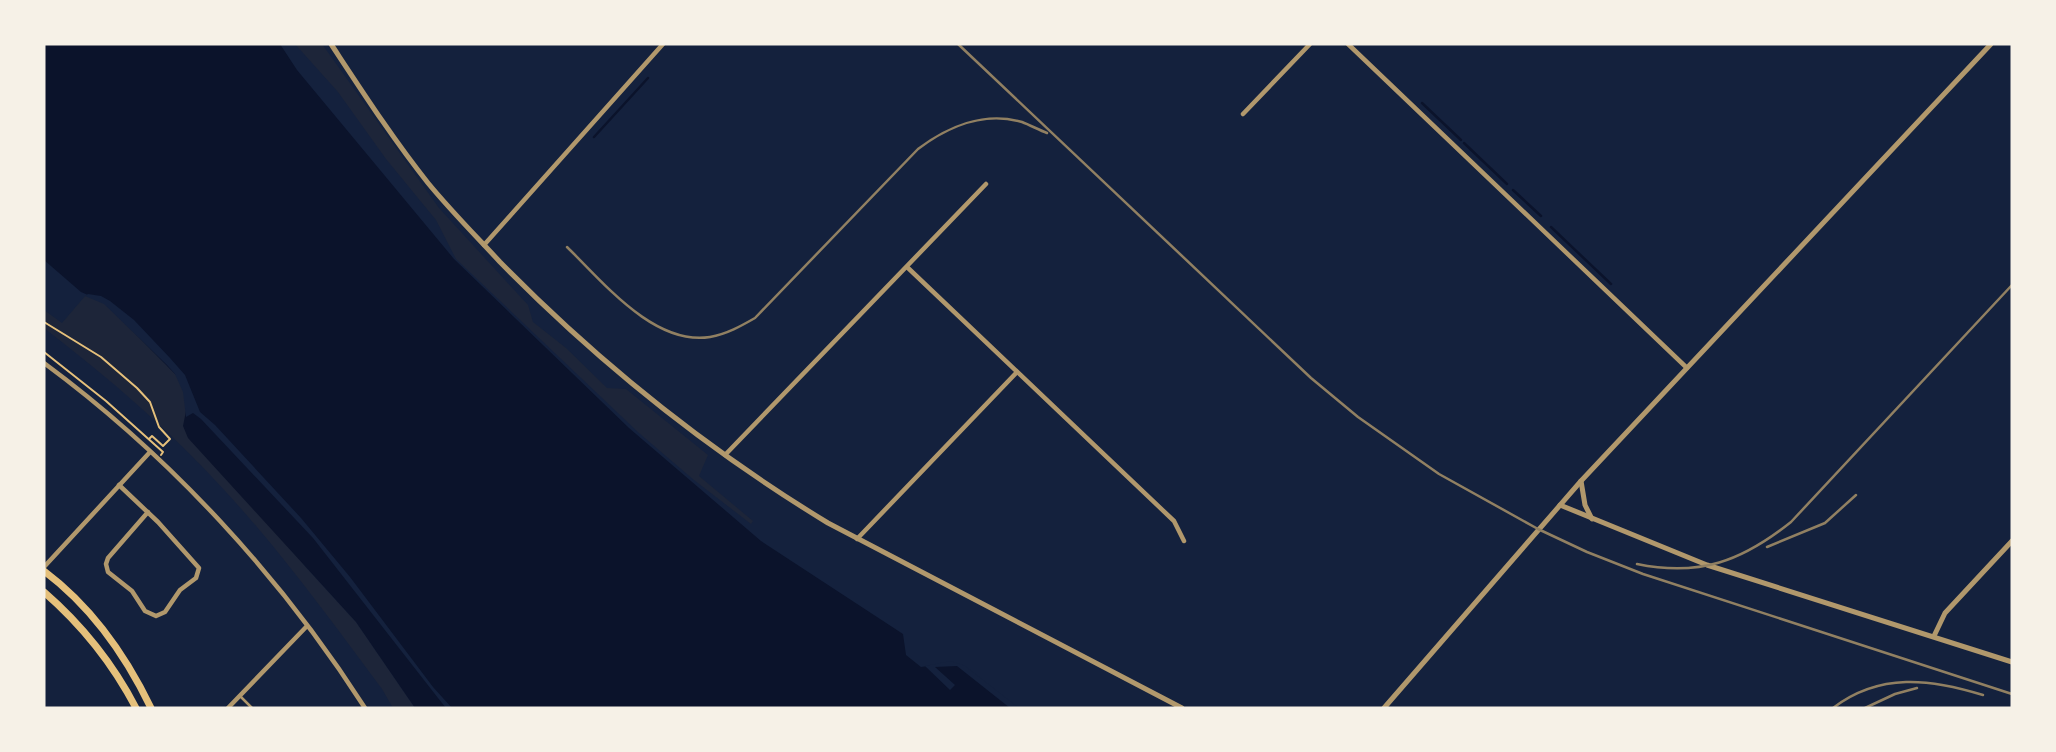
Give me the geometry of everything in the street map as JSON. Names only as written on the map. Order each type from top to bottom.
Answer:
[{"type":"main road","points":[[44,569],[110,637],[136,676],[151,708]]},
{"type":"main road","points":[[44,593],[71,617],[98,648],[124,685],[135,708]]},
{"type":"street","points":[[331,44],[428,183],[484,245],[572,331],[661,407],[724,456],[777,492],[857,539],[1182,708]]},
{"type":"street","points":[[484,245],[663,44]]},
{"type":"street","points":[[1242,114],[1310,44]]},
{"type":"street","points":[[1348,44],[1687,368]]},
{"type":"street","points":[[1384,708],[1581,481],[1991,44]]},
{"type":"street","points":[[724,456],[986,184]]},
{"type":"street","points":[[907,267],[1174,521],[1184,541]]},
{"type":"street","points":[[44,363],[87,396],[150,452],[215,517],[264,571],[307,625],[365,708]]},
{"type":"street","points":[[857,539],[1017,372]]},
{"type":"street","points":[[44,569],[150,452]]},
{"type":"street","points":[[1581,481],[1584,505],[1592,519]]},
{"type":"street","points":[[119,485],[148,512],[176,545],[196,562],[200,572],[194,581],[180,590],[165,612],[156,616],[145,611],[132,591],[108,572],[106,564],[108,558],[148,512]]},
{"type":"street","points":[[1560,505],[1707,565],[2012,662]]},
{"type":"street","points":[[1934,636],[1945,613],[2012,541]]},
{"type":"street","points":[[228,708],[307,625]]},
{"type":"lane","points":[[240,696],[252,708]]},
{"type":"path","points":[[44,321],[102,357],[150,402],[159,427],[170,439],[163,446],[152,436],[149,439]]},
{"type":"path","points":[[44,352],[149,439],[163,452],[161,455]]},
{"type":"shaded area","points":[[44,44],[280,44],[297,70],[454,259],[629,428],[761,541],[903,634],[906,655],[921,667],[947,663],[957,665],[1016,708],[415,708],[356,622],[188,438],[183,426],[187,406],[181,380],[104,302],[81,292],[44,260]]},
{"type":"shaded area","points":[[295,44],[322,44],[439,208],[528,305],[533,322],[566,348],[607,388],[626,389],[708,455],[699,476],[753,521],[751,524],[639,433],[456,259],[436,220],[386,159],[338,92]]},
{"type":"shaded area","points":[[86,295],[104,302],[181,380],[304,565],[356,622],[415,708],[393,708],[382,689],[287,564],[205,469],[139,406],[44,328],[44,310],[62,323]]},
{"type":"pier","points":[[88,294],[110,301],[134,320],[185,375],[200,412],[301,518],[452,708],[446,708],[313,538],[201,419],[193,413],[186,417],[183,392],[175,374],[104,304],[85,296]]},
{"type":"pier","points":[[951,661],[965,666],[1019,708],[1010,708],[957,666],[935,667],[955,685],[950,690],[925,666]]},
{"type":"waterway","points":[[594,137],[648,78]]},
{"type":"waterway","points":[[1422,103],[1461,140]]},
{"type":"waterway","points":[[1464,143],[1507,184]]},
{"type":"waterway","points":[[1513,190],[1541,216]]},
{"type":"waterway","points":[[1551,227],[1611,284]]},
{"type":"railway","points":[[958,44],[1311,378],[1358,417],[1439,474],[1538,529],[1643,574],[2012,694]]},
{"type":"railway","points":[[567,247],[613,293],[650,322],[669,332],[689,337],[716,336],[755,318],[918,149],[929,141],[967,123],[994,118],[1022,122],[1047,133]]},
{"type":"railway","points":[[1637,564],[1660,568],[1700,567],[1737,556],[1773,536],[1791,522],[2012,285]]},
{"type":"railway","points":[[1767,547],[1825,523],[1856,495]]},
{"type":"railway","points":[[1833,708],[1851,696],[1869,689],[1906,682],[1944,685],[1983,695]]},
{"type":"railway","points":[[1865,708],[1895,694],[1917,688]]}]
